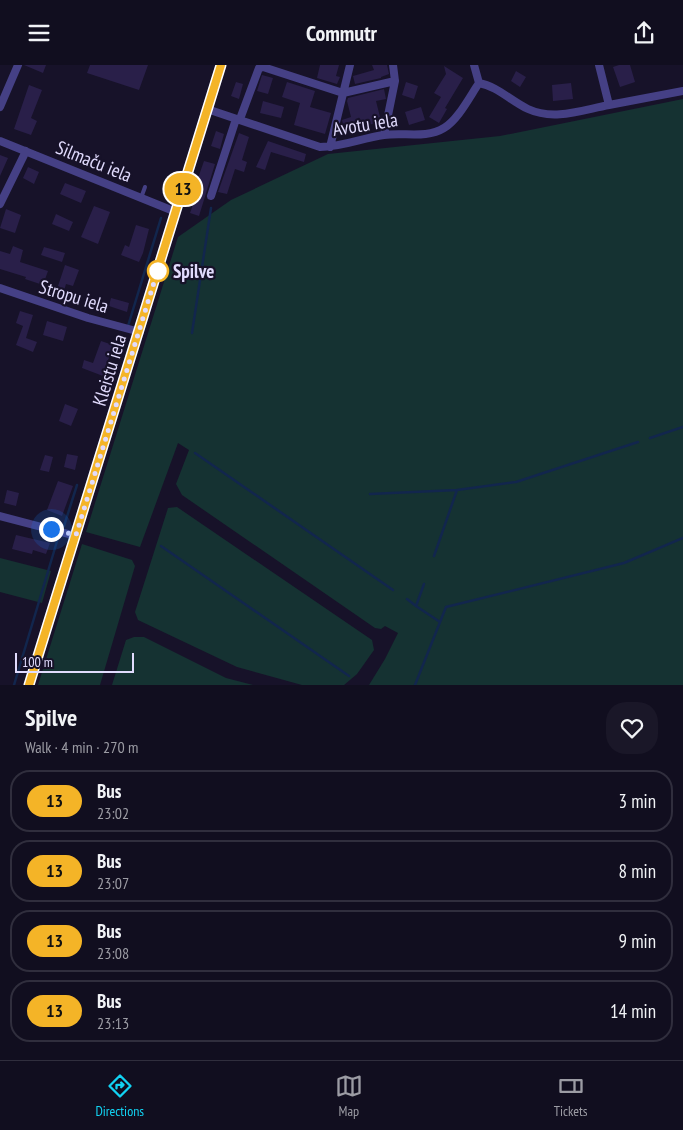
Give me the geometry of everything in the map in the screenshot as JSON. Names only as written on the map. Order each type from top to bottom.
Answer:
[{"type":"street","points":[[0,107],[18,65]]},
{"type":"street","name":"Kleistu iela","points":[[29,685],[140,332],[221,65]]},
{"type":"street","points":[[330,147],[350,65]]},
{"type":"street","points":[[384,135],[395,81],[393,65]]},
{"type":"street","points":[[474,65],[479,83],[487,84],[528,109],[556,115],[683,91]]},
{"type":"street","points":[[599,65],[609,105]]},
{"type":"street","points":[[211,195],[238,119],[259,68],[263,67],[343,93],[395,81]]},
{"type":"street","name":"Avotu iela","points":[[207,109],[320,147],[330,147],[384,135],[428,134],[446,127],[454,120],[479,83]]},
{"type":"street","name":"Silmaču iela","points":[[0,141],[176,212]]},
{"type":"street","points":[[0,204],[26,151]]},
{"type":"street","name":"Stropu iela","points":[[0,288],[140,332]]},
{"type":"street","points":[[0,516],[76,535]]},
{"type":"lane","points":[[141,198],[146,187]]},
{"type":"green space","points":[[683,99],[683,685],[369,685],[398,633],[385,626],[381,629],[375,628],[182,495],[176,484],[189,450],[178,443],[140,547],[86,532],[178,237],[231,200],[328,154],[500,136]]},
{"type":"green space","points":[[177,507],[372,640],[374,650],[357,674],[344,685],[302,685],[237,667],[138,620],[135,612],[168,508]]},
{"type":"green space","points":[[82,544],[132,560],[135,566],[100,685],[38,685]]},
{"type":"green space","points":[[0,558],[51,571],[42,603],[0,592]]},
{"type":"green space","points":[[134,637],[144,637],[226,678],[253,685],[112,685],[126,640]]},
{"type":"building","points":[[24,65],[46,65],[43,73]]},
{"type":"building","points":[[90,65],[148,65],[139,90],[87,73]]},
{"type":"building","points":[[320,65],[339,65],[336,76],[340,77],[337,84],[317,78]]},
{"type":"building","points":[[372,65],[387,65],[389,74],[381,78],[355,84],[353,76],[374,70]]},
{"type":"building","points":[[630,65],[635,82],[620,87],[613,67]]},
{"type":"building","points":[[444,66],[463,78],[445,108],[447,109],[439,123],[429,117],[441,97],[434,93],[446,74]]},
{"type":"building","points":[[516,71],[526,77],[520,87],[511,81]]},
{"type":"building","points":[[262,75],[273,78],[268,94],[257,91]]},
{"type":"building","points":[[236,82],[243,84],[239,99],[231,96]]},
{"type":"building","points":[[287,82],[315,91],[310,107],[331,113],[325,134],[294,125],[300,103],[282,97]]},
{"type":"building","points":[[406,82],[418,86],[414,99],[402,95]]},
{"type":"building","points":[[571,83],[573,99],[553,101],[552,85]]},
{"type":"building","points":[[29,85],[42,90],[31,118],[37,121],[31,135],[14,129]]},
{"type":"building","points":[[384,89],[386,99],[376,101],[381,121],[345,133],[342,120],[351,117],[348,98]]},
{"type":"building","points":[[263,101],[284,107],[281,118],[260,113]]},
{"type":"building","points":[[421,107],[425,120],[409,125],[405,112]]},
{"type":"building","points":[[216,131],[224,134],[220,149],[211,146]]},
{"type":"building","points":[[239,133],[249,137],[242,160],[247,162],[244,172],[235,169],[227,194],[218,192]]},
{"type":"building","points":[[268,141],[306,154],[304,162],[271,152],[265,170],[256,167]]},
{"type":"building","points":[[0,155],[8,158],[0,176]]},
{"type":"building","points":[[204,161],[215,164],[199,216],[190,213],[200,185],[196,184]]},
{"type":"building","points":[[28,167],[39,172],[34,184],[23,178]]},
{"type":"building","points":[[65,183],[86,191],[81,203],[60,194]]},
{"type":"building","points":[[94,206],[110,212],[98,244],[81,237]]},
{"type":"building","points":[[6,209],[21,215],[15,233],[0,228]]},
{"type":"building","points":[[56,214],[73,222],[69,231],[52,224]]},
{"type":"building","points":[[136,225],[149,229],[139,262],[121,255],[125,245],[129,247]]},
{"type":"building","points":[[13,246],[23,250],[20,262],[48,271],[43,285],[25,279],[26,277],[0,269],[0,251],[10,254]]},
{"type":"building","points":[[44,247],[65,253],[62,262],[41,255]]},
{"type":"building","points":[[65,265],[79,270],[73,286],[66,284],[64,291],[57,289]]},
{"type":"building","points":[[111,298],[129,303],[127,312],[109,306]]},
{"type":"building","points":[[20,311],[33,315],[26,338],[37,342],[33,352],[16,345],[23,326],[16,323]]},
{"type":"building","points":[[47,321],[67,327],[63,341],[43,335]]},
{"type":"building","points":[[101,341],[113,345],[103,376],[82,368],[84,360],[93,363]]},
{"type":"building","points":[[65,404],[78,409],[71,426],[59,421]]},
{"type":"building","points":[[67,454],[78,456],[75,470],[64,467]]},
{"type":"building","points":[[45,455],[53,457],[49,472],[40,470]]},
{"type":"building","points":[[58,481],[73,486],[62,516],[47,510]]},
{"type":"building","points":[[7,490],[19,493],[16,506],[4,503]]},
{"type":"building","points":[[16,535],[50,543],[46,554],[33,550],[32,554],[12,549]]},
{"type":"waterway","points":[[192,333],[211,208]]},
{"type":"waterway","points":[[128,326],[161,218]]},
{"type":"waterway","points":[[650,438],[683,427]]},
{"type":"waterway","points":[[434,556],[457,490],[516,482],[638,442]]},
{"type":"waterway","points":[[195,453],[393,590]]},
{"type":"waterway","points":[[64,526],[77,485]]},
{"type":"waterway","points":[[370,494],[457,490]]},
{"type":"waterway","points":[[14,685],[58,538]]},
{"type":"waterway","points":[[415,685],[446,607],[624,563],[683,538]]},
{"type":"waterway","points":[[161,546],[349,676]]},
{"type":"waterway","points":[[424,584],[416,606],[440,622]]},
{"type":"waterway","points":[[407,599],[416,606]]},
{"type":"bus line","name":"13","points":[[29,685],[221,65]]},
{"type":"place","name":"Spilve","points":[[158,271]]},
{"type":"route","points":[[51,529],[76,535],[160,263],[158,271]]}]
